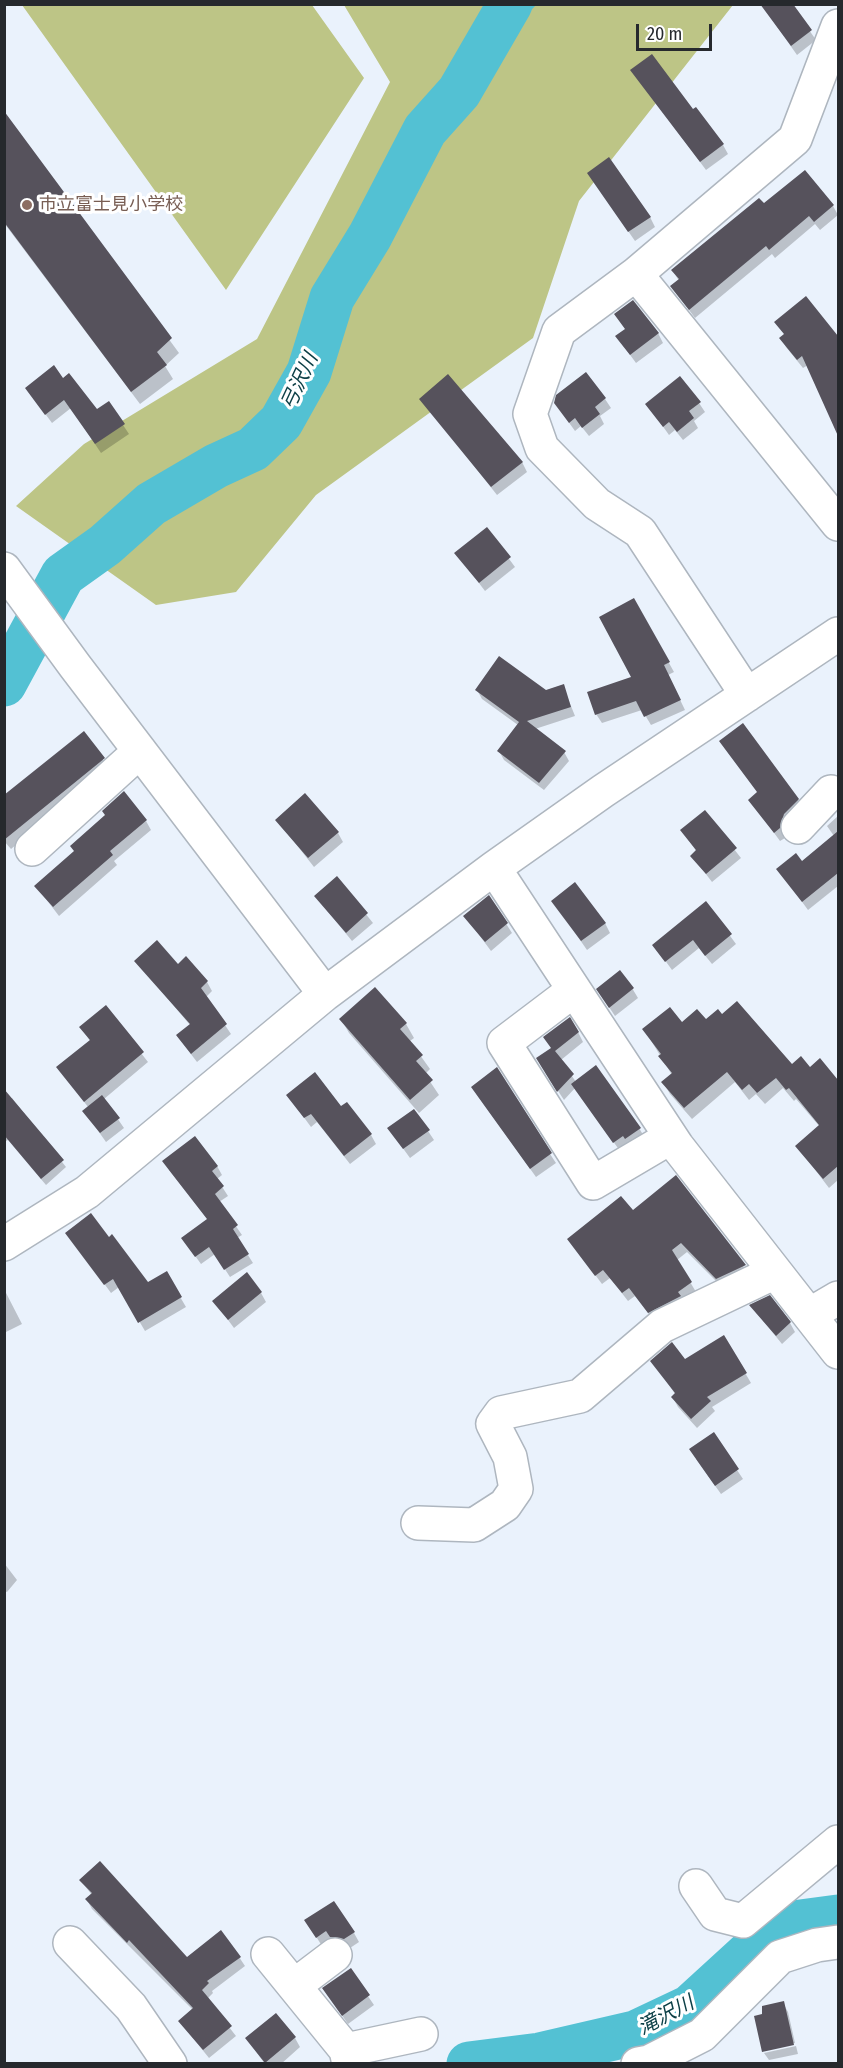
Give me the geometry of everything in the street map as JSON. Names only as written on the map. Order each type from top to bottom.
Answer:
[{"type":"street","points":[[747,695],[640,532],[597,504],[542,448],[530,414],[559,331],[636,274],[795,139],[838,26]]},
{"type":"street","points":[[636,274],[838,524]]},
{"type":"street","points":[[12,579],[75,666],[325,994]]},
{"type":"street","points":[[4,1244],[87,1192],[325,994],[494,868],[838,634]]},
{"type":"street","points":[[32,849],[140,751]]},
{"type":"street","points":[[798,827],[831,792]]},
{"type":"street","points":[[494,868],[671,1137],[838,1352]]},
{"type":"street","points":[[574,990],[504,1043],[593,1183],[671,1137]]},
{"type":"street","points":[[418,1523],[474,1525],[505,1505],[516,1489],[510,1457],[493,1424],[501,1413],[580,1396],[662,1326],[775,1272]]},
{"type":"street","points":[[809,1315],[838,1298]]},
{"type":"street","points":[[696,1886],[715,1914],[743,1921],[838,1842]]},
{"type":"street","points":[[638,2064],[649,2062],[702,2035],[780,1957],[817,1945],[838,1942]]},
{"type":"street","points":[[70,1943],[131,2007],[170,2063]]},
{"type":"street","points":[[268,1954],[348,2057],[421,2034]]},
{"type":"street","points":[[294,1986],[335,1955]]},
{"type":"green space","points":[[22,5],[312,5],[364,78],[226,290]]},
{"type":"green space","points":[[344,5],[733,5],[579,201],[533,338],[316,495],[236,592],[156,605],[16,506],[84,444],[257,339],[390,82]]},
{"type":"water","points":[[493,4],[536,5],[513,29],[480,91],[451,133],[422,107]]},
{"type":"building","points":[[760,4],[793,4],[812,30],[791,46]]},
{"type":"building","points":[[652,54],[693,109],[696,107],[724,144],[700,162],[630,70]]},
{"type":"building","points":[[4,111],[172,338],[157,352],[167,365],[131,392],[4,222]]},
{"type":"building","points":[[609,157],[651,217],[628,232],[587,173]]},
{"type":"building","points":[[805,170],[834,205],[814,222],[809,216],[769,250],[766,246],[689,310],[670,286],[679,279],[671,270],[759,198],[764,203]]},
{"type":"building","points":[[806,296],[838,336],[838,436],[802,356],[797,360],[779,338],[784,334],[774,322]]},
{"type":"building","points":[[633,300],[659,333],[630,355],[615,336],[625,329],[614,314]]},
{"type":"building","points":[[54,365],[63,378],[69,373],[97,409],[109,401],[125,424],[95,444],[64,400],[45,415],[25,388]]},
{"type":"building","points":[[586,372],[606,398],[595,407],[600,414],[582,428],[575,418],[569,423],[554,403],[556,395]]},
{"type":"building","points":[[448,374],[523,462],[491,487],[419,399]]},
{"type":"building","points":[[680,376],[701,402],[689,411],[694,418],[677,432],[669,422],[663,427],[645,404]]},
{"type":"building","points":[[487,527],[511,557],[479,583],[454,553]]},
{"type":"building","points":[[634,598],[670,662],[664,665],[681,700],[644,717],[636,701],[595,715],[587,692],[631,677],[599,617]]},
{"type":"building","points":[[499,656],[546,690],[564,684],[571,707],[527,721],[566,751],[539,783],[497,751],[519,722],[475,690]]},
{"type":"building","points":[[743,723],[799,799],[784,814],[780,828],[774,833],[748,800],[757,792],[719,741]]},
{"type":"building","points":[[84,731],[105,758],[4,840],[4,795]]},
{"type":"building","points":[[124,791],[147,820],[110,851],[113,855],[53,907],[34,886],[74,851],[70,846],[105,815],[102,811]]},
{"type":"building","points":[[305,793],[339,832],[308,858],[275,820]]},
{"type":"building","points":[[705,810],[737,848],[706,874],[690,856],[696,850],[680,830]]},
{"type":"building","points":[[838,831],[838,873],[802,902],[776,869],[796,853],[802,861]]},
{"type":"building","points":[[337,876],[368,913],[346,933],[314,896]]},
{"type":"building","points":[[575,882],[606,923],[581,941],[551,901]]},
{"type":"building","points":[[489,895],[508,923],[485,942],[463,916]]},
{"type":"building","points":[[706,901],[732,934],[705,956],[693,940],[665,962],[652,945]]},
{"type":"building","points":[[157,940],[178,964],[186,956],[208,981],[201,988],[227,1024],[191,1054],[176,1035],[190,1024],[134,961]]},
{"type":"building","points":[[620,970],[634,988],[609,1008],[596,989]]},
{"type":"building","points":[[375,987],[407,1023],[400,1029],[423,1055],[416,1061],[433,1080],[410,1100],[339,1019]]},
{"type":"building","points":[[737,1001],[792,1064],[801,1056],[810,1067],[820,1058],[838,1080],[838,1166],[823,1179],[795,1146],[819,1125],[789,1088],[786,1090],[776,1078],[757,1093],[749,1084],[742,1090],[727,1072],[684,1108],[661,1082],[672,1073],[658,1056],[661,1054],[642,1029],[670,1007],[682,1022],[697,1009],[706,1019],[718,1009],[722,1014]]},
{"type":"building","points":[[106,1005],[144,1052],[84,1102],[56,1067],[90,1040],[79,1027]]},
{"type":"building","points":[[570,1017],[579,1032],[555,1051],[574,1074],[557,1092],[536,1058],[551,1048],[543,1037]]},
{"type":"building","points":[[596,1065],[641,1128],[625,1139],[623,1136],[613,1143],[571,1084]]},
{"type":"building","points":[[497,1067],[552,1153],[530,1169],[471,1087]]},
{"type":"building","points":[[315,1072],[341,1106],[347,1102],[372,1134],[344,1156],[311,1114],[304,1118],[286,1095]]},
{"type":"building","points":[[4,1089],[64,1160],[41,1179],[4,1135]]},
{"type":"building","points":[[102,1095],[120,1118],[100,1133],[82,1111]]},
{"type":"building","points":[[414,1109],[430,1130],[403,1149],[387,1128]]},
{"type":"building","points":[[195,1136],[218,1166],[212,1171],[224,1186],[215,1194],[238,1225],[233,1229],[249,1254],[224,1270],[209,1247],[195,1257],[181,1238],[207,1219],[162,1161]]},
{"type":"building","points":[[676,1175],[746,1265],[716,1279],[681,1243],[672,1250],[692,1282],[678,1292],[681,1296],[648,1313],[629,1288],[622,1293],[603,1270],[595,1276],[567,1239],[621,1196],[633,1210]]},
{"type":"building","points":[[91,1213],[109,1237],[112,1234],[148,1282],[167,1271],[182,1297],[138,1323],[113,1279],[104,1285],[65,1233]]},
{"type":"building","points":[[247,1272],[262,1292],[228,1320],[212,1301]]},
{"type":"building","points":[[770,1295],[791,1322],[776,1336],[749,1305]]},
{"type":"building","points":[[724,1335],[747,1373],[707,1397],[711,1401],[691,1419],[671,1397],[675,1393],[650,1361],[672,1342],[685,1359]]},
{"type":"building","points":[[714,1432],[739,1469],[715,1486],[689,1449]]},
{"type":"building","points":[[100,1861],[187,1957],[221,1930],[241,1957],[207,1981],[209,1983],[202,1990],[232,2026],[203,2050],[178,2021],[193,2008],[129,1940],[127,1943],[85,1899],[92,1893],[79,1880]]},
{"type":"building","points":[[334,1901],[355,1932],[344,1939],[330,1937],[326,1931],[316,1938],[304,1920]]},
{"type":"building","points":[[351,1968],[370,1995],[342,2016],[322,1988]]},
{"type":"building","points":[[784,2001],[794,2045],[762,2052],[754,2016],[762,2014],[762,2006]]},
{"type":"building","points":[[276,2013],[296,2037],[265,2063],[245,2038]]},
{"type":"waterway","name":"弓沢川","points":[[4,684],[63,575],[105,545],[151,504],[216,466],[253,449],[281,422],[309,372],[332,298],[370,236],[425,130],[459,92],[510,4]]},
{"type":"waterway","name":"滝沢川","points":[[469,2064],[540,2055],[635,2033],[690,2007],[748,1954],[793,1923],[838,1917]]},
{"type":"place","name":"市立富士見小学校","points":[[27,205]]}]
